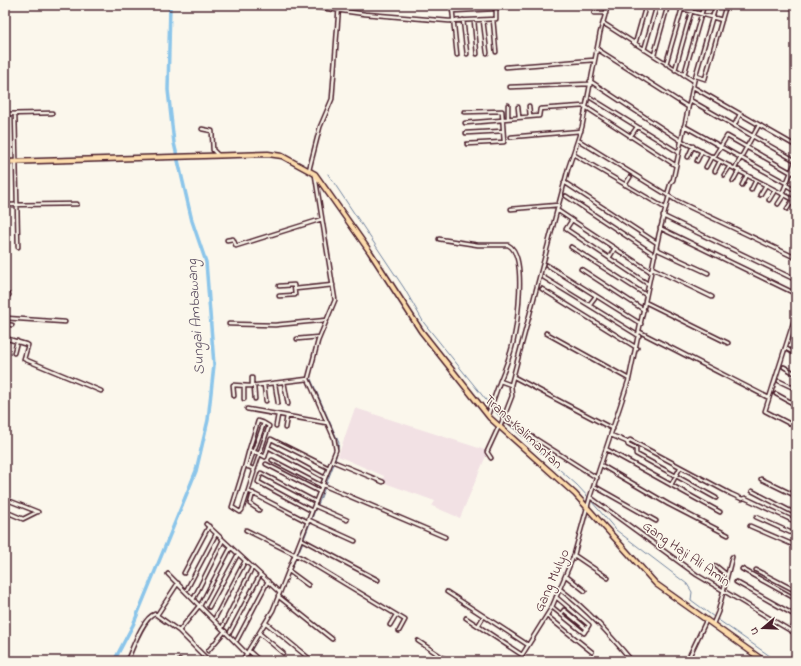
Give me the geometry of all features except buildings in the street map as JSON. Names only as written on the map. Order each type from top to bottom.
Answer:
[{"type":"highway","points":[[5,162],[218,155],[278,155],[315,174]]},
{"type":"highway","name":"Trans Kalimantan","points":[[315,174],[370,252],[421,331],[488,416],[568,488],[653,580],[706,621],[764,661]]},
{"type":"street","points":[[299,5],[339,11],[453,21],[497,18],[496,6],[563,5]]},
{"type":"street","points":[[309,170],[320,127],[332,99],[339,5]]},
{"type":"street","points":[[491,458],[487,452],[504,421],[512,396],[511,385],[564,182],[581,131],[594,60],[608,5]]},
{"type":"street","points":[[635,44],[646,5]]},
{"type":"street","points":[[644,50],[657,5]]},
{"type":"street","points":[[654,56],[668,5]]},
{"type":"street","points":[[666,64],[683,5]]},
{"type":"street","points":[[676,70],[693,5]]},
{"type":"street","points":[[684,75],[704,5]]},
{"type":"street","name":"Gang Mulyo","points":[[478,626],[522,655],[547,616],[574,556],[596,478],[629,379],[637,348],[648,284],[671,182],[673,180],[680,140],[694,81],[716,5]]},
{"type":"street","points":[[696,76],[705,79],[726,5]]},
{"type":"street","points":[[673,6],[722,20]]},
{"type":"street","points":[[457,55],[452,9],[492,9]]},
{"type":"street","points":[[594,13],[606,13]]},
{"type":"street","points":[[493,19],[496,52]]},
{"type":"street","points":[[463,20],[467,54]]},
{"type":"street","points":[[474,20],[477,54]]},
{"type":"street","points":[[483,20],[487,53]]},
{"type":"street","points":[[603,23],[694,81]]},
{"type":"street","points":[[597,49],[688,107]]},
{"type":"street","points":[[506,67],[594,60]]},
{"type":"street","points":[[510,87],[590,83],[680,140],[694,146],[794,200],[787,209]]},
{"type":"street","points":[[693,87],[796,146]]},
{"type":"street","points":[[591,98],[678,152]]},
{"type":"street","points":[[690,100],[796,161],[778,204]]},
{"type":"street","points":[[508,105],[508,118]]},
{"type":"street","points":[[529,106],[530,116]]},
{"type":"street","points":[[465,123],[539,116],[540,109],[585,107],[675,165]]},
{"type":"street","points":[[518,108],[519,117]]},
{"type":"street","points":[[464,112],[501,110],[503,120],[504,142],[467,144]]},
{"type":"street","points":[[5,114],[52,113]]},
{"type":"street","points":[[15,114],[18,247]]},
{"type":"street","points":[[734,126],[740,114]]},
{"type":"street","points":[[735,168],[759,125]]},
{"type":"street","points":[[684,126],[741,157],[796,191]]},
{"type":"street","points":[[630,136],[636,127]]},
{"type":"street","points":[[202,129],[212,131],[213,150],[218,155]]},
{"type":"street","points":[[466,133],[503,131]]},
{"type":"street","points":[[510,137],[581,131]]},
{"type":"street","points":[[706,167],[726,136],[796,174]]},
{"type":"street","points":[[578,140],[668,195],[796,258]]},
{"type":"street","points":[[688,157],[694,146]]},
{"type":"street","points":[[697,162],[702,151]]},
{"type":"street","points":[[573,154],[665,208]]},
{"type":"street","points":[[715,171],[720,161]]},
{"type":"street","points":[[724,175],[730,166]]},
{"type":"street","points":[[733,181],[739,170]]},
{"type":"street","points":[[242,661],[266,623],[310,521],[312,511],[316,506],[320,492],[324,486],[329,468],[334,462],[336,444],[308,379],[319,337],[335,300],[315,174]]},
{"type":"street","points":[[742,185],[748,175]]},
{"type":"street","points":[[625,185],[630,177]]},
{"type":"street","points":[[751,190],[756,180]]},
{"type":"street","points":[[564,182],[657,243]]},
{"type":"street","points":[[760,195],[766,185]]},
{"type":"street","points":[[769,200],[775,190]]},
{"type":"street","points":[[566,196],[655,255]]},
{"type":"street","points":[[5,205],[77,204]]},
{"type":"street","points":[[511,209],[558,205]]},
{"type":"street","points":[[557,210],[651,272]]},
{"type":"street","points":[[663,216],[796,280]]},
{"type":"street","points":[[227,240],[233,239],[236,246],[322,219]]},
{"type":"street","points":[[572,220],[566,230],[648,284]]},
{"type":"street","points":[[660,228],[796,294]]},
{"type":"street","points":[[439,239],[478,245],[508,245],[512,247],[519,265],[520,286],[513,344],[488,416]]},
{"type":"street","points":[[571,247],[646,296]]},
{"type":"street","points":[[609,258],[615,248]]},
{"type":"street","points":[[656,249],[708,273]]},
{"type":"street","points":[[547,265],[642,324]]},
{"type":"street","points":[[652,268],[712,297]]},
{"type":"street","points":[[581,269],[644,310]]},
{"type":"street","points":[[543,277],[640,334],[769,398]]},
{"type":"street","points":[[279,286],[294,285],[295,289],[295,295],[279,296]]},
{"type":"street","points":[[295,289],[333,285]]},
{"type":"street","points":[[542,289],[637,348]]},
{"type":"street","points":[[589,305],[596,296]]},
{"type":"street","points":[[645,302],[728,343]]},
{"type":"street","points":[[796,314],[765,411],[796,427]]},
{"type":"street","points":[[5,318],[65,322]]},
{"type":"street","points":[[229,324],[275,325],[327,320]]},
{"type":"street","points":[[5,324],[12,325]]},
{"type":"street","points":[[546,333],[603,366],[629,379]]},
{"type":"street","points":[[297,339],[319,337]]},
{"type":"street","points":[[5,338],[28,345],[24,359],[101,391]]},
{"type":"street","points":[[14,353],[17,341]]},
{"type":"street","points":[[785,348],[794,353]]},
{"type":"street","points":[[784,367],[796,374]]},
{"type":"street","points":[[514,377],[613,429]]},
{"type":"street","points":[[252,378],[255,399]]},
{"type":"street","points":[[234,396],[234,385],[244,387],[308,379]]},
{"type":"street","points":[[779,381],[796,389]]},
{"type":"street","points":[[284,382],[288,404]]},
{"type":"street","points":[[500,382],[511,385]]},
{"type":"street","points":[[275,384],[278,403]]},
{"type":"street","points":[[264,385],[266,401]]},
{"type":"street","points":[[244,387],[244,399]]},
{"type":"street","points":[[776,394],[796,405]]},
{"type":"street","points":[[247,409],[328,423]]},
{"type":"street","points":[[276,426],[278,415]]},
{"type":"street","points":[[285,428],[288,416]]},
{"type":"street","points":[[259,421],[269,426],[241,512],[233,509],[249,450],[258,422],[259,421]]},
{"type":"street","points":[[504,421],[596,478]]},
{"type":"street","points":[[248,467],[264,423]]},
{"type":"street","points":[[611,435],[627,442],[628,445],[636,449],[636,454],[716,498]]},
{"type":"street","points":[[249,450],[265,456],[272,438],[329,468]]},
{"type":"street","points":[[627,442],[630,440],[680,468],[742,499],[744,498],[796,522]]},
{"type":"street","points":[[268,447],[326,478]]},
{"type":"street","points":[[606,449],[720,512]]},
{"type":"street","points":[[272,460],[324,486],[445,537]]},
{"type":"street","points":[[334,462],[383,482]]},
{"type":"street","points":[[266,464],[320,492]]},
{"type":"street","points":[[244,465],[254,470]]},
{"type":"street","points":[[601,465],[668,504],[728,535]]},
{"type":"street","points":[[671,484],[680,468]]},
{"type":"street","points":[[312,511],[258,482],[261,473],[316,502]]},
{"type":"street","points":[[761,479],[796,496]]},
{"type":"street","points":[[594,486],[656,521]]},
{"type":"street","points":[[248,491],[355,541]]},
{"type":"street","points":[[752,491],[796,514]]},
{"type":"street","points":[[253,493],[250,504],[259,510]]},
{"type":"street","name":"Gang Haji Ali Amin","points":[[590,498],[693,572],[796,634]]},
{"type":"street","points":[[5,499],[38,512],[23,519],[9,513]]},
{"type":"street","points":[[316,506],[347,520]]},
{"type":"street","points":[[756,517],[796,534]]},
{"type":"street","points":[[184,573],[208,525],[279,592]]},
{"type":"street","points":[[750,526],[796,546]]},
{"type":"street","points":[[246,530],[296,555],[396,615],[405,621],[399,630]]},
{"type":"street","points":[[187,589],[216,534]]},
{"type":"street","points":[[194,598],[223,540]]},
{"type":"street","points":[[302,540],[378,580]]},
{"type":"street","points":[[179,631],[200,606],[231,547]]},
{"type":"street","points":[[209,607],[238,554]]},
{"type":"street","points":[[574,556],[608,578]]},
{"type":"street","points":[[712,625],[716,618],[732,557]]},
{"type":"street","points":[[215,618],[245,561]]},
{"type":"street","points":[[716,566],[727,575]]},
{"type":"street","points":[[222,628],[252,568]]},
{"type":"street","points":[[742,569],[796,599]]},
{"type":"street","points":[[756,570],[796,591]]},
{"type":"street","points":[[288,571],[308,585]]},
{"type":"street","points":[[168,574],[247,654]]},
{"type":"street","points":[[230,632],[260,575]]},
{"type":"street","points":[[566,576],[585,591]]},
{"type":"street","points":[[237,640],[268,581]]},
{"type":"street","points":[[736,582],[796,616]]},
{"type":"street","points":[[127,661],[143,626],[151,615],[157,614],[178,584]]},
{"type":"street","points":[[560,589],[576,601],[599,623],[632,661]]},
{"type":"street","points":[[447,592],[528,645]]},
{"type":"street","points":[[278,596],[332,639]]},
{"type":"street","points":[[552,606],[584,633],[587,629],[589,624],[556,597]]},
{"type":"street","points":[[561,614],[564,610],[587,629]]},
{"type":"street","points":[[157,614],[179,631],[209,661]]},
{"type":"street","points":[[390,625],[396,615]]},
{"type":"street","points":[[466,618],[478,626],[484,616]]},
{"type":"street","points":[[547,616],[592,652]]},
{"type":"street","points":[[687,661],[706,621]]},
{"type":"street","points":[[790,631],[796,622]]},
{"type":"street","points":[[266,623],[311,660]]},
{"type":"street","points":[[208,651],[224,631]]},
{"type":"street","points":[[260,633],[284,653]]},
{"type":"street","points":[[418,641],[448,661]]},
{"type":"street","points":[[249,650],[260,661]]},
{"type":"shaded area","points":[[355,408],[488,451],[460,518],[432,506],[435,501],[382,482],[384,476],[338,456]]},
{"type":"waterway","name":"Sungai Ambawang","points":[[114,661],[133,625],[196,471],[208,420],[214,365],[206,262],[192,221],[174,143],[168,90],[170,5]]},
{"type":"waterway","points":[[328,174],[404,288],[424,323],[490,405]]},
{"type":"waterway","points":[[311,379],[339,443],[335,461]]},
{"type":"waterway","points":[[492,408],[502,419]]},
{"type":"waterway","points":[[506,422],[577,485],[589,498]]},
{"type":"waterway","points":[[318,505],[334,464]]},
{"type":"waterway","points":[[592,502],[616,530],[687,584],[692,592],[691,600],[714,617]]},
{"type":"waterway","points":[[304,539],[316,508]]},
{"type":"waterway","points":[[280,596],[303,542]]},
{"type":"waterway","points":[[251,651],[272,613]]},
{"type":"waterway","points":[[717,619],[777,661]]},
{"type":"waterway","points":[[244,661],[249,653]]}]
